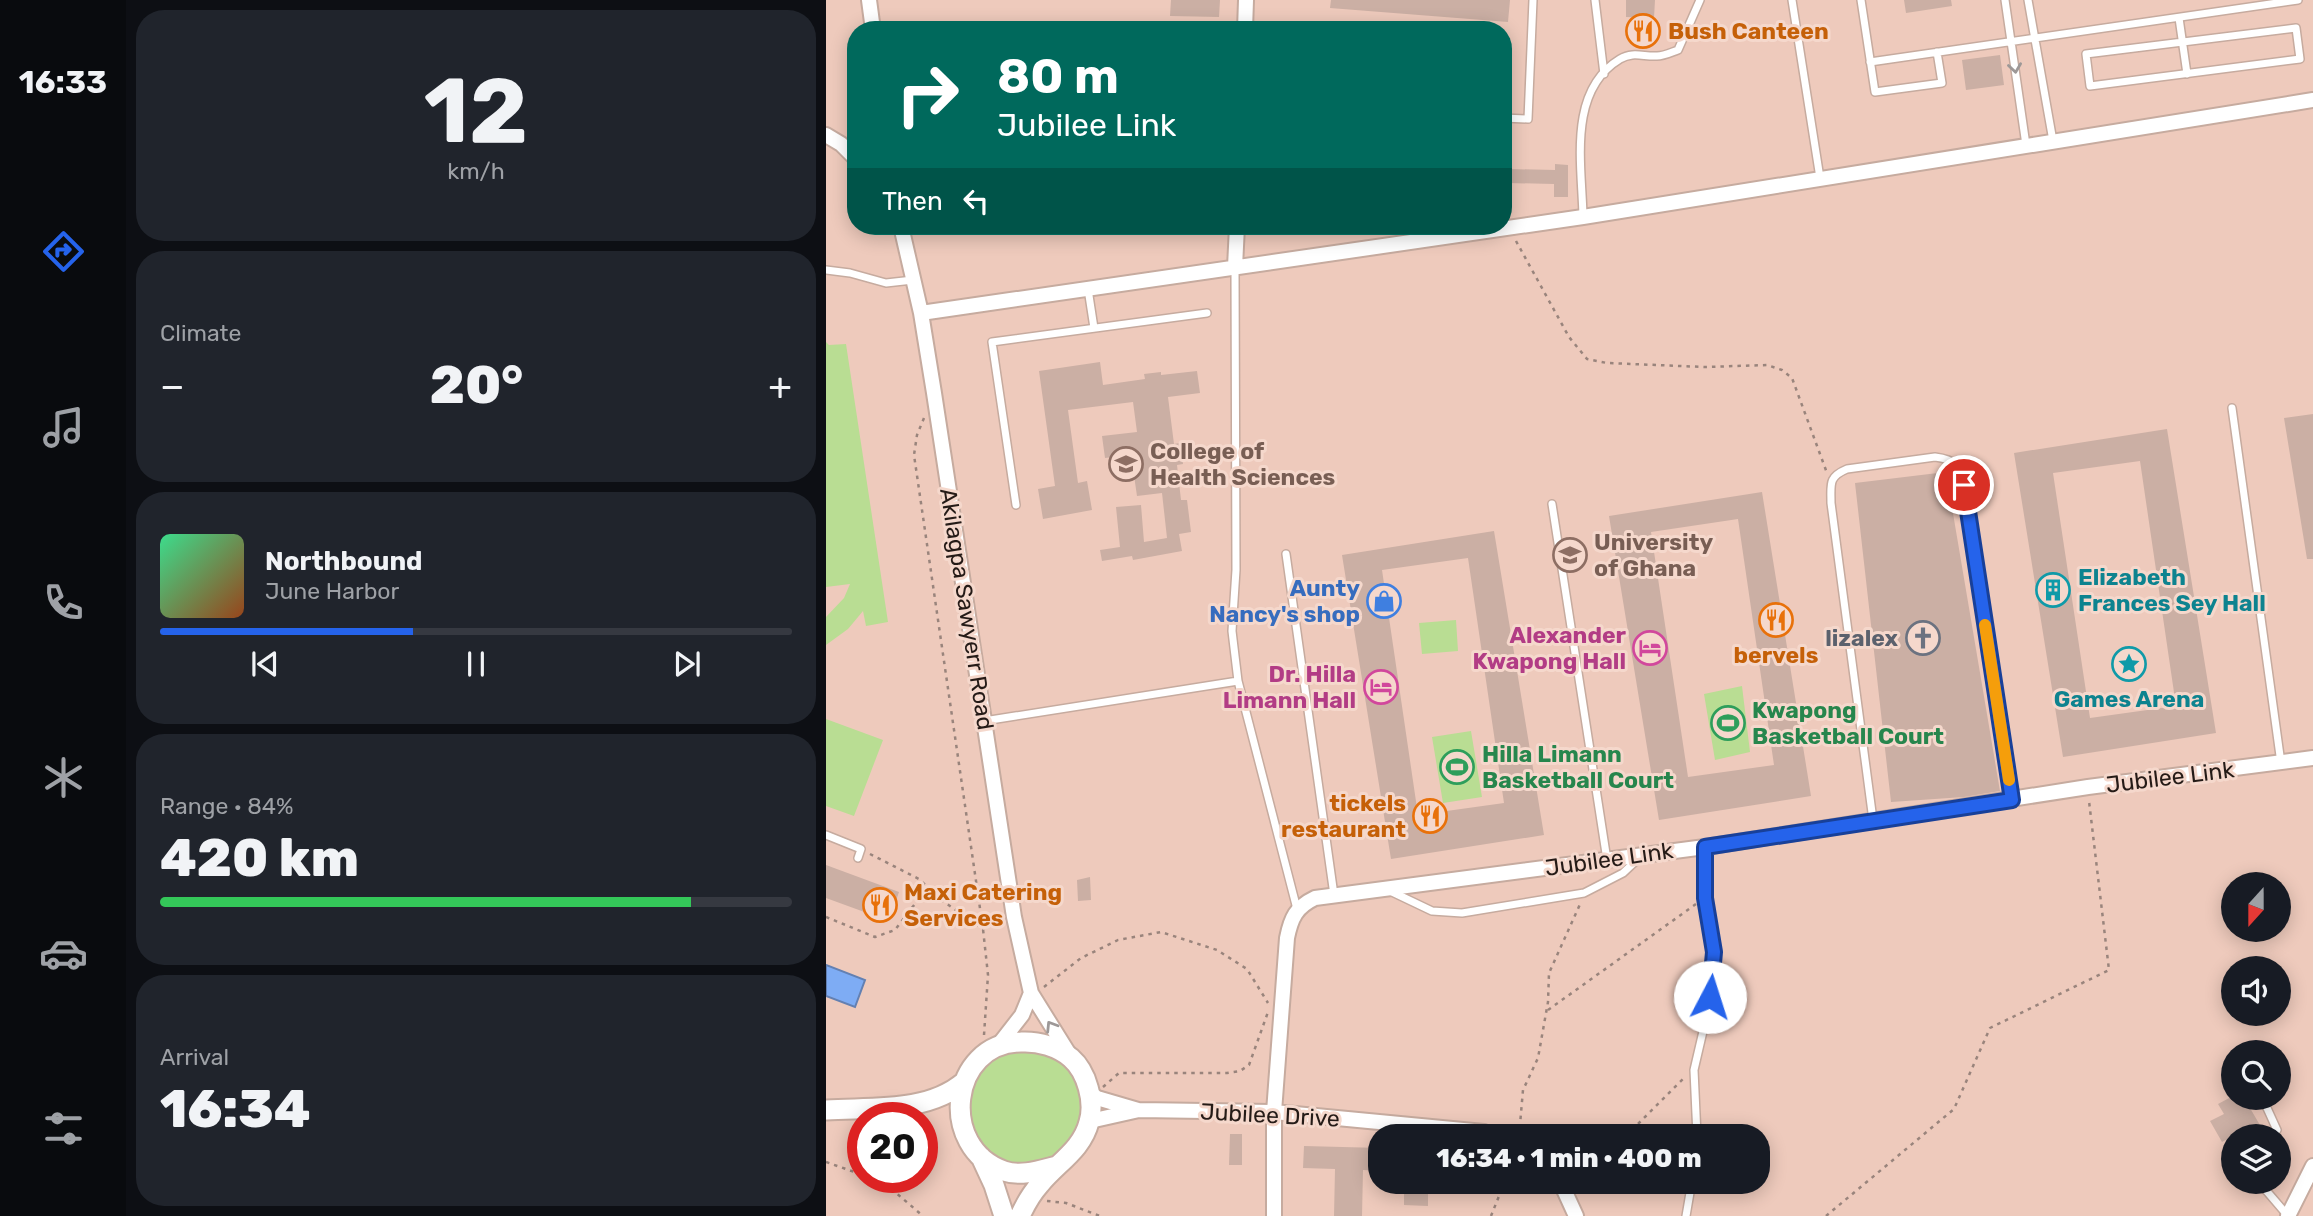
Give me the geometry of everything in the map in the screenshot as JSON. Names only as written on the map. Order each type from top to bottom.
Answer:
[{"type":"street","points":[[869,0],[872,21]]},
{"type":"street","points":[[1245,21],[1246,0]]},
{"type":"street","points":[[1512,227],[2313,100]]},
{"type":"street","points":[[826,135],[847,151]]},
{"type":"street","name":"Akilagpa Sawyerr Road","points":[[903,235],[921,313],[1014,918],[1031,993],[1072,1059]]},
{"type":"street","points":[[1236,267],[1237,235]]},
{"type":"street","points":[[921,313],[1459,235]]},
{"type":"street","name":"Jubilee Link","points":[[1297,909],[1315,898],[1705,847],[2088,787],[2313,758]]},
{"type":"street","points":[[1274,1216],[1274,1112],[1287,938],[1297,909]]},
{"type":"street","points":[[924,1102],[949,1094],[964,1082],[1022,1015],[1031,993]]},
{"type":"street","points":[[989,1052],[1014,1042],[1033,1041],[1051,1046],[1072,1059],[1082,1073],[1090,1093],[1090,1121],[1083,1139],[1072,1154],[1038,1186],[1020,1216]]},
{"type":"street","points":[[964,1082],[960,1095],[962,1123],[969,1142],[981,1157],[994,1185],[1004,1216]]},
{"type":"street","name":"Jubilee Drive","points":[[1090,1093],[1097,1098],[1139,1110]]},
{"type":"street","points":[[826,1110],[847,1109]]},
{"type":"street","name":"Jubilee Drive","points":[[1090,1121],[1139,1110],[1274,1112],[1391,1124]]},
{"type":"street","points":[[938,1111],[962,1123]]},
{"type":"street","points":[[981,1157],[1005,1171],[1031,1173],[1057,1166]]},
{"type":"street","points":[[2288,1216],[2313,1166]]},
{"type":"street","points":[[1566,1194],[1576,1216]]},
{"type":"lane","points":[[1512,118],[1528,119],[1533,0]]},
{"type":"lane","points":[[1595,0],[1604,74]]},
{"type":"lane","points":[[1583,216],[1581,119],[1588,96],[1604,74],[1620,59],[1639,53],[1658,56],[1678,50],[1700,0]]},
{"type":"lane","points":[[1792,0],[1820,178]]},
{"type":"lane","points":[[1861,0],[1875,92],[1942,83],[1937,52]]},
{"type":"lane","points":[[2005,0],[2026,145]]},
{"type":"lane","points":[[2028,0],[2053,141]]},
{"type":"lane","points":[[1870,62],[2298,0]]},
{"type":"lane","points":[[2179,18],[2187,74]]},
{"type":"lane","points":[[2296,28],[2300,59],[2187,74],[2090,86],[2086,54],[2296,28]]},
{"type":"lane","points":[[1236,267],[1236,570],[1232,631],[1238,681],[1297,909]]},
{"type":"lane","points":[[826,270],[850,273],[886,283],[913,280]]},
{"type":"lane","points":[[1088,289],[1094,328]]},
{"type":"lane","points":[[1016,505],[992,342],[1207,313]]},
{"type":"lane","points":[[2232,408],[2281,763]]},
{"type":"lane","points":[[1873,820],[1831,503],[1831,483],[1836,474],[1847,469],[1935,457],[1948,459],[1959,466],[2012,800]]},
{"type":"lane","points":[[1552,505],[1607,860]]},
{"type":"lane","points":[[1286,554],[1334,896]]},
{"type":"lane","points":[[984,721],[1238,681]]},
{"type":"lane","points":[[826,835],[861,849],[858,858]]},
{"type":"lane","points":[[1696,1124],[1694,1070],[1710,997],[1714,952],[1705,898],[1705,847]]},
{"type":"lane","points":[[1386,889],[1418,906],[1446,914],[1462,914],[1584,893],[1623,873],[1643,854]]},
{"type":"lane","points":[[1686,1216],[1690,1194]]},
{"type":"lane","points":[[2269,1194],[2288,1216]]},
{"type":"path","points":[[1512,235],[1570,337],[1587,359],[1606,363],[1705,367],[1767,365],[1782,370],[1792,378],[1831,483]]},
{"type":"path","points":[[934,393],[917,435],[914,455],[983,929],[988,975],[989,1052]]},
{"type":"path","points":[[1826,1216],[1954,1109],[1990,1028],[2109,970],[2088,787]]},
{"type":"path","points":[[861,849],[919,879],[983,929]]},
{"type":"path","points":[[826,917],[875,937],[895,930],[918,900],[930,890]]},
{"type":"path","points":[[1520,1124],[1523,1090],[1538,1058],[1549,973],[1584,893]]},
{"type":"path","points":[[1546,1011],[1705,898]]},
{"type":"path","points":[[1031,993],[1047,986],[1081,958],[1118,940],[1161,932],[1217,950],[1247,968],[1271,1009],[1267,1013],[1250,1065],[1240,1071],[1119,1073],[1101,1088],[1090,1093]]},
{"type":"path","points":[[1639,1124],[1694,1070]]},
{"type":"path","points":[[826,1162],[847,1169]]},
{"type":"path","points":[[896,1193],[923,1216]]},
{"type":"path","points":[[1491,1216],[1500,1194]]},
{"type":"path","points":[[1030,1198],[1066,1203],[1100,1216]]},
{"type":"shaded area","name":"University of Ghana","points":[[826,0],[2313,0],[2313,1216],[826,1216]]},
{"type":"green space","points":[[826,342],[829,345],[846,344],[888,622],[866,626],[863,611],[848,629],[826,645],[826,617],[844,598],[850,584],[826,587]]},
{"type":"green space","points":[[1456,620],[1458,651],[1422,654],[1419,623]]},
{"type":"green space","name":"Kwapong Basketball Court","points":[[1742,686],[1750,752],[1715,760],[1704,694]]},
{"type":"green space","points":[[826,719],[883,740],[854,816],[826,806]]},
{"type":"green space","name":"Hilla Limann Basketball Court","points":[[1471,731],[1482,797],[1443,803],[1432,737]]},
{"type":"green space","points":[[1026,1049],[1048,1054],[1067,1066],[1079,1085],[1084,1107],[1079,1129],[1067,1148],[1048,1160],[1026,1165],[1004,1160],[985,1148],[973,1129],[968,1107],[973,1085],[985,1066],[1004,1054]]},
{"type":"water","points":[[826,965],[865,980],[855,1007],[826,996]]},
{"type":"building","points":[[1171,0],[1220,0],[1219,17],[1170,16]]},
{"type":"building","points":[[1331,0],[1510,0],[1508,21],[1330,8]]},
{"type":"building","points":[[1626,0],[1655,0],[1654,18],[1626,17]]},
{"type":"building","points":[[1904,0],[1951,0],[1952,6],[1906,13]]},
{"type":"building","points":[[2000,55],[2004,85],[1966,90],[1962,60]]},
{"type":"building","points":[[1555,164],[1568,165],[1568,197],[1554,197],[1554,184],[1512,183],[1512,169],[1555,170]]},
{"type":"building","points":[[1100,362],[1103,385],[1145,379],[1144,374],[1197,371],[1200,393],[1168,397],[1174,444],[1180,443],[1183,464],[1177,465],[1181,500],[1187,500],[1191,532],[1179,534],[1182,551],[1133,560],[1132,556],[1102,561],[1100,550],[1120,547],[1116,507],[1141,505],[1144,542],[1167,538],[1162,493],[1137,496],[1131,455],[1105,458],[1102,436],[1137,432],[1133,402],[1068,410],[1078,483],[1087,481],[1092,510],[1043,519],[1038,489],[1055,486],[1039,371]]},
{"type":"building","points":[[2313,414],[2313,559],[2307,559],[2284,418]]},
{"type":"building","name":"Elizabeth Frances Sey Hall","points":[[2167,429],[2216,733],[2063,757],[2014,453]],"holes":[[[2140,461],[2176,706],[2090,718],[2053,473]]]},
{"type":"building","name":"lizalex","points":[[1946,472],[2000,791],[1964,797],[1891,802],[1855,483]]},
{"type":"building","name":"Alexander Kwapong Hall","points":[[1762,492],[1811,796],[1659,820],[1609,516]],"holes":[[[1738,519],[1774,765],[1688,777],[1651,532]]]},
{"type":"building","name":"Dr. Hilla Limann Hall","points":[[1494,531],[1544,835],[1391,859],[1342,555]],"holes":[[[1468,558],[1504,803],[1418,815],[1382,570]]]},
{"type":"building","points":[[826,865],[899,892],[889,921],[826,898]]},
{"type":"building","points":[[1090,877],[1091,900],[1078,901],[1077,880]]},
{"type":"building","points":[[2222,1110],[2251,1110],[2259,1124],[2221,1124],[2221,1140],[2210,1121],[2224,1114]]},
{"type":"building","points":[[1230,1134],[1242,1134],[1242,1165],[1229,1165]]},
{"type":"building","points":[[1304,1146],[1368,1148],[1368,1170],[1363,1170],[1362,1216],[1334,1216],[1335,1169],[1303,1168]]},
{"type":"building","points":[[1404,1194],[1428,1194],[1428,1206],[1404,1205]]},
{"type":"slow traffic","points":[[1985,625],[2009,780]]},
{"type":"place","name":"Bush Canteen","points":[[1643,31]]},
{"type":"place","name":"College of Health Sciences","points":[[1126,464]]},
{"type":"place","name":"University of Ghana","points":[[1570,555]]},
{"type":"place","name":"Elizabeth Frances Sey Hall","points":[[2053,590]]},
{"type":"place","name":"Aunty Nancy's shop","points":[[1384,601]]},
{"type":"place","name":"bervels","points":[[1776,620]]},
{"type":"place","name":"lizalex","points":[[1923,638]]},
{"type":"place","name":"Alexander Kwapong Hall","points":[[1650,648]]},
{"type":"place","name":"Games Arena","points":[[2129,664]]},
{"type":"place","name":"Dr. Hilla Limann Hall","points":[[1381,687]]},
{"type":"place","name":"Kwapong Basketball Court","points":[[1728,723]]},
{"type":"place","name":"Hilla Limann Basketball Court","points":[[1457,767]]},
{"type":"place","name":"tickels restaurant","points":[[1430,816]]},
{"type":"place","name":"Maxi Catering Services","points":[[880,905]]},
{"type":"route","points":[[1710,997],[1714,952],[1705,898],[1705,847],[2012,800],[1964,485]]}]
